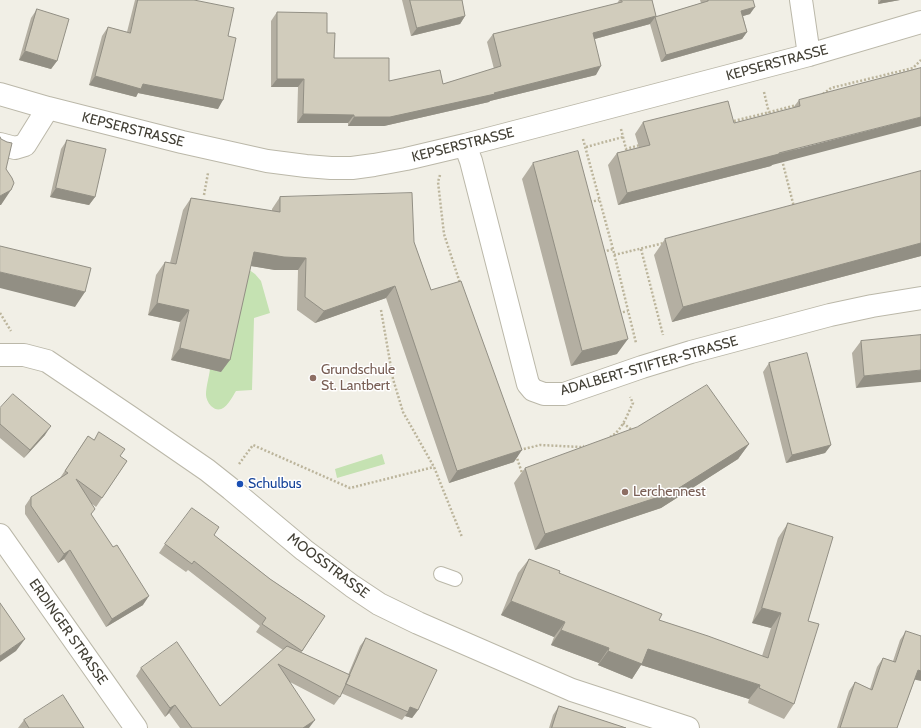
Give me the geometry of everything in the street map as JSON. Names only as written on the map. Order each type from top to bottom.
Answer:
[{"type":"street","points":[[800,0],[809,55]]},
{"type":"street","name":"KEPSERSTRASSE","points":[[0,94],[48,108],[182,142],[267,161],[306,166],[352,168],[406,159],[465,145],[809,55],[921,22]]},
{"type":"street","points":[[0,144],[15,148],[25,145],[48,108]]},
{"type":"street","name":"ADALBERT-STIFTER-STRASSE","points":[[465,145],[471,161],[528,384],[533,390],[544,394],[564,394],[669,358],[830,315],[921,298]]},
{"type":"street","name":"MOOSSTRASSE","points":[[0,355],[24,355],[47,361],[207,470],[304,550],[379,604],[572,690],[688,728]]},
{"type":"street","name":"ERDINGER STRASSE","points":[[0,535],[136,728]]},
{"type":"lane","points":[[440,574],[456,579]]},
{"type":"path","points":[[822,96],[831,88],[913,68],[921,60]]},
{"type":"path","points":[[764,91],[771,119]]},
{"type":"path","points":[[724,124],[803,103]]},
{"type":"path","points":[[620,126],[626,149],[641,145]]},
{"type":"path","points":[[582,136],[613,249],[642,367]]},
{"type":"path","points":[[586,147],[623,137]]},
{"type":"path","points":[[781,157],[794,210]]},
{"type":"path","points":[[442,169],[438,182],[444,234],[461,286]]},
{"type":"path","points":[[204,195],[208,172]]},
{"type":"path","points":[[585,204],[599,200]]},
{"type":"path","points":[[614,255],[664,243]]},
{"type":"path","points":[[598,253],[613,249]]},
{"type":"path","points":[[641,249],[669,358]]},
{"type":"path","points":[[381,310],[393,379],[402,412],[434,467],[462,537]]},
{"type":"path","points":[[614,314],[628,311]]},
{"type":"path","points":[[0,313],[13,335]]},
{"type":"path","points":[[606,439],[613,435],[623,423],[633,403],[630,396]]},
{"type":"path","points":[[623,423],[634,431]]},
{"type":"path","points":[[522,473],[514,452],[540,444],[581,447],[587,446]]},
{"type":"path","points":[[238,466],[253,445],[350,488],[434,467]]},
{"type":"green space","points":[[245,267],[255,274],[261,281],[270,313],[254,318],[252,390],[236,391],[226,406],[215,409],[210,405],[206,396],[210,369],[221,372]]},
{"type":"green space","points":[[382,454],[385,464],[337,478],[335,469]]},
{"type":"building","points":[[138,0],[194,0],[234,8],[228,36],[236,38],[223,100],[143,84],[141,89],[95,76],[108,27],[130,33]]},
{"type":"building","points":[[410,0],[462,0],[465,16],[417,28]]},
{"type":"building","points":[[621,0],[652,0],[656,16],[593,33],[601,66],[494,93],[495,94],[390,117],[354,117],[354,115],[303,114],[304,79],[277,79],[277,12],[327,13],[327,33],[335,33],[334,58],[389,58],[389,81],[440,70],[443,84],[501,66],[493,34],[622,2]]},
{"type":"building","points":[[708,0],[753,0],[755,7],[741,11],[747,32],[666,55],[655,17]]},
{"type":"building","points":[[37,9],[69,19],[57,61],[25,51]]},
{"type":"building","points":[[921,68],[921,117],[627,193],[617,153],[650,145],[643,122],[728,101],[734,123],[800,106],[799,100]]},
{"type":"building","points":[[0,137],[7,142],[12,143],[6,169],[14,183],[11,190],[0,196]]},
{"type":"building","points":[[67,140],[106,149],[95,197],[56,188]]},
{"type":"building","points":[[578,151],[628,339],[582,351],[533,163]]},
{"type":"building","points":[[921,171],[921,243],[683,307],[665,239]]},
{"type":"building","points":[[412,193],[414,242],[431,290],[461,281],[522,450],[457,471],[395,286],[324,311],[305,297],[306,258],[284,257],[254,252],[230,360],[180,348],[189,310],[157,303],[165,262],[176,264],[191,198],[280,212],[280,197]]},
{"type":"building","points":[[0,246],[91,268],[85,292],[0,272]]},
{"type":"building","points":[[921,335],[921,370],[864,376],[861,341]]},
{"type":"building","points":[[807,353],[831,445],[792,455],[769,363]]},
{"type":"building","name":"Lerchennest","points":[[707,385],[749,444],[671,493],[545,534],[525,468],[637,427]]},
{"type":"building","points":[[13,394],[51,426],[30,450],[0,424],[0,408]]},
{"type":"building","points":[[99,432],[125,449],[120,456],[127,461],[102,498],[76,479],[95,509],[91,514],[113,547],[117,545],[149,596],[112,619],[70,550],[64,554],[31,506],[31,497],[68,473],[65,471],[88,436],[94,440]]},
{"type":"building","points":[[192,508],[219,527],[214,535],[270,579],[325,616],[302,651],[262,624],[266,618],[194,561],[192,564],[165,544]]},
{"type":"building","points":[[788,523],[833,537],[808,621],[819,624],[794,704],[759,688],[760,685],[648,649],[642,664],[608,651],[609,648],[561,630],[565,622],[511,601],[529,559],[560,571],[559,573],[662,614],[659,620],[768,658],[781,613],[762,608]]},
{"type":"building","points":[[0,603],[25,639],[0,656]]},
{"type":"building","points":[[906,631],[921,636],[921,671],[918,670],[897,728],[840,728],[855,682],[872,690],[883,658],[895,662]]},
{"type":"building","points":[[366,638],[437,670],[418,710],[410,707],[408,712],[346,684]]},
{"type":"building","points":[[177,642],[220,706],[287,646],[350,675],[340,697],[278,664],[315,720],[303,728],[192,728],[175,705],[170,708],[141,668]]},
{"type":"building","points":[[63,695],[84,728],[29,728],[24,720]]},
{"type":"building","points":[[559,706],[626,728],[552,728]]},
{"type":"place","name":"Grundschule St. Lantbert","points":[[313,378]]},
{"type":"place","name":"Schulbus","points":[[240,484]]},
{"type":"place","name":"Lerchennest","points":[[625,492]]}]
